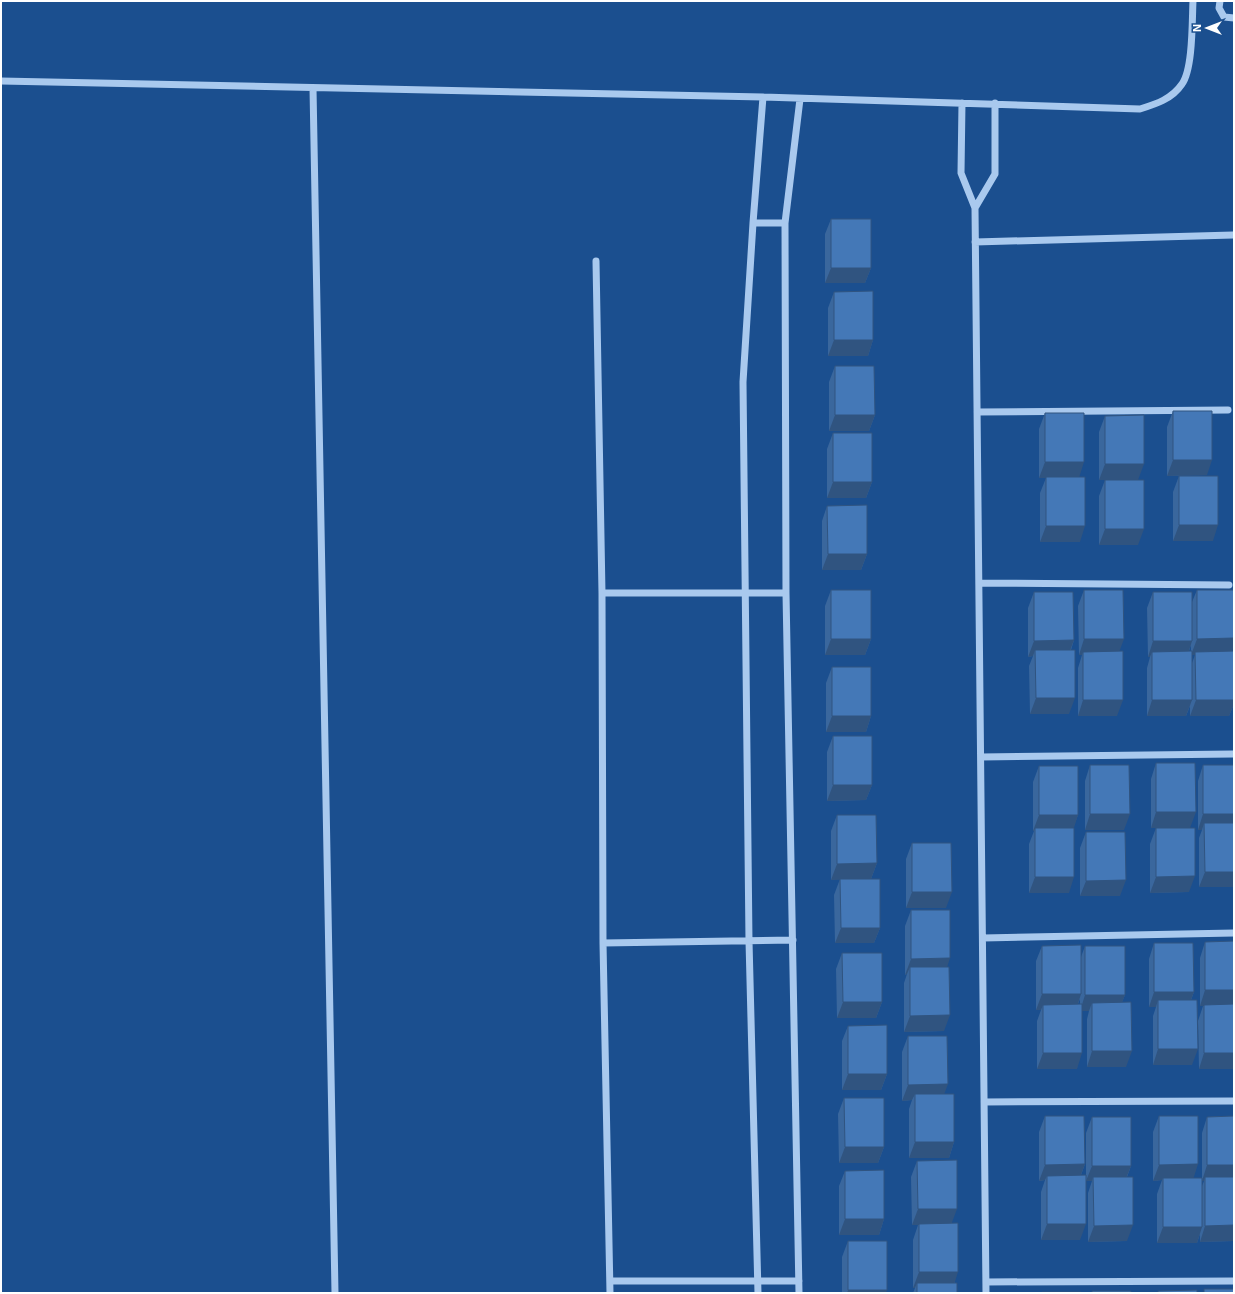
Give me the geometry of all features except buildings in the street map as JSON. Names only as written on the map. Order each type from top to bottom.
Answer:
[{"type":"street","points":[[1,81],[763,97],[1140,109],[1162,102],[1183,84],[1189,65],[1193,1]]},
{"type":"street","points":[[1220,1],[1219,8],[1224,17],[1234,18]]},
{"type":"street","points":[[313,88],[335,1293]]},
{"type":"street","points":[[758,1293],[749,941],[744,593],[743,382],[752,223],[763,97]]},
{"type":"street","points":[[799,1293],[786,593],[785,223],[800,99]]},
{"type":"street","points":[[962,103],[962,173],[975,208],[986,1293]]},
{"type":"street","points":[[975,208],[995,174],[995,104]]},
{"type":"street","points":[[752,223],[785,223]]},
{"type":"street","points":[[975,242],[1233,235]]},
{"type":"street","points":[[596,261],[602,593],[603,944],[610,1293]]},
{"type":"street","points":[[977,412],[1228,410]]},
{"type":"street","points":[[979,583],[1229,585]]},
{"type":"street","points":[[602,593],[786,593]]},
{"type":"street","points":[[981,757],[1233,754]]},
{"type":"street","points":[[983,938],[1234,932]]},
{"type":"street","points":[[603,944],[793,940]]},
{"type":"street","points":[[984,1102],[1234,1101]]},
{"type":"street","points":[[610,1281],[799,1281]]},
{"type":"street","points":[[986,1282],[1234,1281]]}]
